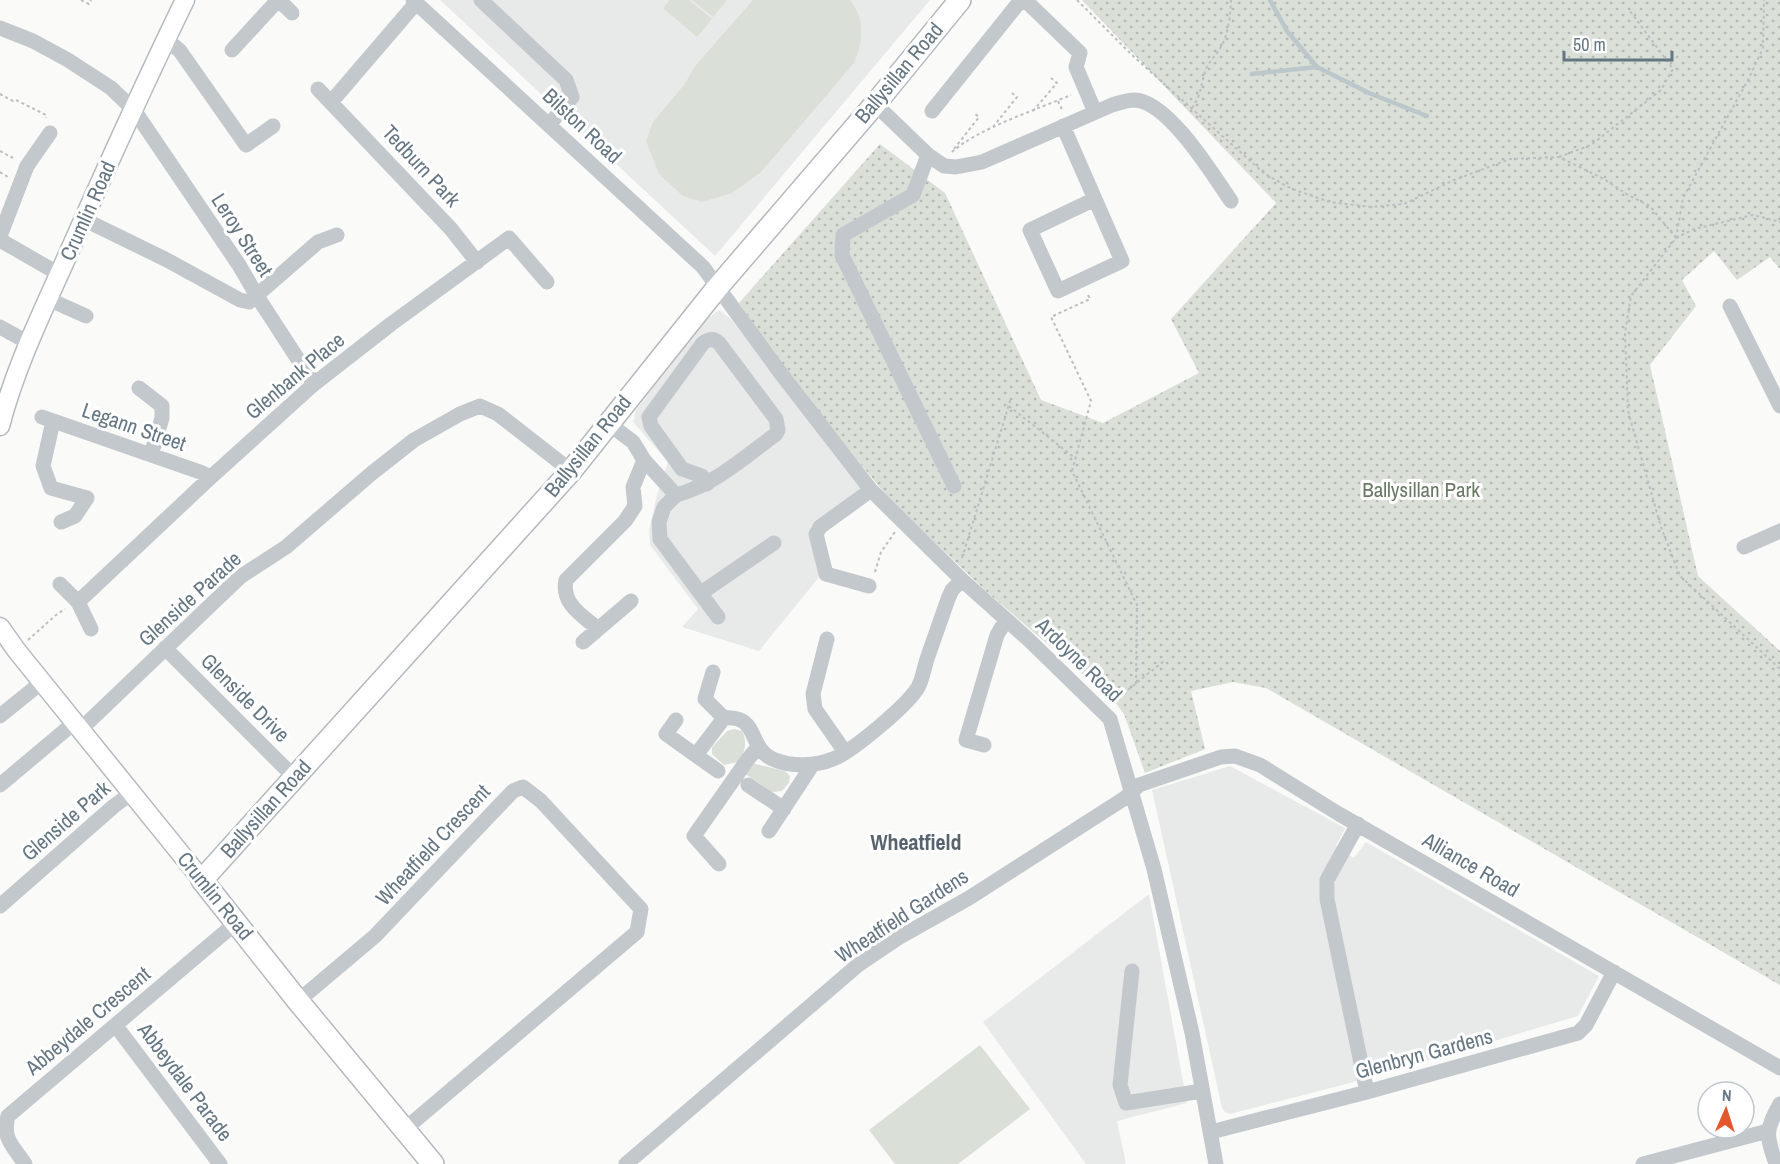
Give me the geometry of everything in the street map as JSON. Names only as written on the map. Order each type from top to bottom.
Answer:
[{"type":"highway","name":"Ballysillan Road","points":[[202,880],[571,471],[717,288],[960,0]]},
{"type":"highway","name":"Crumlin Road","points":[[202,880],[298,1001],[433,1164]]},
{"type":"main road","name":"Crumlin Road","points":[[0,426],[14,381],[59,273],[165,38],[185,0]]},
{"type":"main road","name":"Crumlin Road","points":[[0,627],[202,880]]},
{"type":"street","points":[[232,50],[279,0],[292,13]]},
{"type":"street","points":[[481,0],[566,80],[572,97],[549,125]]},
{"type":"street","points":[[932,111],[1023,0],[1080,53],[1076,67],[1095,112]]},
{"type":"street","points":[[332,101],[415,1]]},
{"type":"street","name":"Bilston Road","points":[[415,1],[703,267],[717,288]]},
{"type":"street","name":"Leroy Street","points":[[0,28],[33,41],[68,60],[111,88],[134,110],[239,265],[314,384]]},
{"type":"street","points":[[165,38],[180,51],[246,145],[273,126]]},
{"type":"street","name":"Tedburn Park","points":[[318,89],[332,101],[451,229],[477,262]]},
{"type":"street","points":[[874,104],[928,155],[944,166],[969,166],[1095,112],[1134,100],[1151,105],[1172,123],[1201,157],[1231,201]]},
{"type":"street","points":[[1063,126],[1095,199],[1122,261],[1058,291],[1030,230],[1095,199]]},
{"type":"street","points":[[0,236],[27,166],[50,133]]},
{"type":"street","points":[[928,155],[913,195],[843,235],[842,255],[954,486]]},
{"type":"street","points":[[83,219],[165,259],[240,300],[249,302],[318,242],[337,235]]},
{"type":"street","name":"Glenbank Place","points":[[78,602],[314,384],[509,237],[547,282]]},
{"type":"street","points":[[0,240],[59,273]]},
{"type":"street","name":"Ardoyne Road","points":[[717,288],[872,490],[959,578],[1110,718],[1154,868],[1192,1033],[1216,1164]]},
{"type":"street","points":[[48,299],[86,316]]},
{"type":"street","points":[[1730,306],[1780,406]]},
{"type":"street","points":[[0,327],[29,343]]},
{"type":"street","points":[[708,484],[702,476],[682,469],[651,426],[649,417],[703,343],[709,340],[719,343],[776,419],[778,430],[776,434],[708,484],[676,495],[664,507],[659,522],[660,539],[718,617]]},
{"type":"street","points":[[139,388],[162,406],[162,418],[151,455]]},
{"type":"street","name":"Glenside Parade","points":[[78,725],[165,648],[240,577],[286,548],[387,460],[414,440],[460,414],[480,406],[498,414],[571,471]]},
{"type":"street","name":"Legann Street","points":[[60,522],[75,516],[87,498],[51,488],[43,466],[47,419],[211,477]]},
{"type":"street","points":[[609,423],[633,442],[644,460],[676,495]]},
{"type":"street","points":[[598,629],[569,603],[564,590],[566,580],[625,521],[635,506],[633,488],[644,460]]},
{"type":"street","points":[[872,490],[820,526],[816,534],[826,574],[872,579]]},
{"type":"street","points":[[1744,547],[1780,531]]},
{"type":"street","points":[[701,593],[774,543]]},
{"type":"street","points":[[696,755],[724,718],[736,717],[748,723],[762,753],[775,760],[796,765],[813,764],[832,759],[845,752],[889,718],[918,689],[948,599],[959,578]]},
{"type":"street","points":[[60,584],[78,602],[92,628]]},
{"type":"street","points":[[583,642],[632,601]]},
{"type":"street","points":[[984,745],[966,740],[997,635],[1006,620]]},
{"type":"street","points":[[827,639],[813,694],[815,709],[845,752]]},
{"type":"street","name":"Glenside Drive","points":[[165,648],[294,777]]},
{"type":"street","points":[[713,672],[705,699],[724,718]]},
{"type":"street","points":[[0,716],[42,682]]},
{"type":"street","points":[[676,720],[666,735],[718,771]]},
{"type":"street","points":[[0,785],[78,725]]},
{"type":"street","points":[[719,864],[694,837],[758,747]]},
{"type":"street","name":"Alliance Road","points":[[1132,791],[1139,785],[1221,757],[1235,756],[1260,765],[1780,1068]]},
{"type":"street","points":[[769,831],[813,764]]},
{"type":"street","points":[[748,785],[784,809]]},
{"type":"street","name":"Wheatfield Crescent","points":[[298,1001],[375,936],[513,791],[523,787],[541,801],[641,909],[637,932],[405,1129]]},
{"type":"street","name":"Wheatfield Gardens","points":[[626,1164],[858,965],[969,898],[1125,798],[1132,791]]},
{"type":"street","name":"Glenside Park","points":[[0,906],[133,792]]},
{"type":"street","points":[[1358,824],[1327,880],[1327,899],[1367,1092]]},
{"type":"street","name":"Abbeydale Crescent","points":[[25,1164],[6,1137],[8,1116],[237,922]]},
{"type":"street","points":[[1132,971],[1120,1085],[1126,1103],[1202,1091]]},
{"type":"street","name":"Glenbryn Gardens","points":[[1211,1132],[1367,1092],[1578,1033],[1586,1025],[1614,972]]},
{"type":"street","name":"Abbeydale Parade","points":[[116,1026],[220,1164]]},
{"type":"street","points":[[1776,1164],[1768,1142],[1768,1131],[1771,1119],[1780,1104]]},
{"type":"street","points":[[1643,1164],[1768,1131]]},
{"type":"path","points":[[81,0],[90,4],[91,0]]},
{"type":"path","points":[[1077,0],[1132,55],[1265,174],[1292,189],[1330,202],[1371,207],[1404,204],[1454,180],[1510,159],[1559,157],[1600,138],[1662,90],[1673,69],[1630,11]]},
{"type":"path","points":[[1192,108],[1197,101],[1206,68],[1221,47],[1225,37],[1230,21],[1231,0]]},
{"type":"path","points":[[1676,238],[1683,198],[1763,48],[1764,0]]},
{"type":"path","points":[[1031,112],[1057,83],[1051,78]]},
{"type":"path","points":[[975,114],[979,117],[949,156],[969,140],[1085,90]]},
{"type":"path","points":[[992,129],[1017,97],[1012,93]]},
{"type":"path","points":[[0,94],[46,115],[50,133]]},
{"type":"path","points":[[1559,157],[1604,179],[1650,206],[1676,238]]},
{"type":"path","points":[[1780,222],[1753,216],[1694,229],[1676,238],[1631,296],[1624,333],[1628,411],[1661,527],[1680,576],[1780,669]]},
{"type":"path","points":[[1081,280],[1090,299],[1051,317],[1091,401],[1072,471],[1137,605],[1136,684]]},
{"type":"path","points":[[959,578],[1011,398]]},
{"type":"path","points":[[1009,406],[1075,458]]},
{"type":"path","points":[[872,579],[881,552],[891,536],[904,523]]},
{"type":"path","points":[[17,651],[56,615],[78,602]]},
{"type":"path","points":[[1103,711],[1164,661]]},
{"type":"shaded area","points":[[440,0],[930,0],[715,256]]},
{"type":"shaded area","points":[[719,310],[731,319],[865,488],[810,527],[824,571],[759,651],[682,627],[698,609],[650,545],[649,531],[657,495],[668,462],[633,422],[636,410],[700,324]]},
{"type":"shaded area","points":[[1230,766],[1345,828],[1336,846],[1354,858],[1366,842],[1599,976],[1578,1016],[1365,1079],[1230,1114],[1225,1112],[1222,1108],[1152,790]]},
{"type":"shaded area","points":[[1149,894],[1187,1103],[1117,1121],[1126,1164],[1086,1164],[983,1022]]},
{"type":"green space","points":[[670,0],[689,0],[712,19],[697,37],[663,8]]},
{"type":"green space","points":[[692,0],[727,0],[713,17]]},
{"type":"green space","points":[[753,0],[850,0],[861,23],[859,46],[854,63],[760,173],[732,193],[702,202],[683,196],[659,174],[646,141],[653,122],[684,85],[696,65]]},
{"type":"green space","name":"Ballysillan Park","points":[[1082,0],[1780,0],[1780,269],[1770,257],[1737,280],[1714,251],[1682,280],[1696,306],[1650,365],[1698,576],[1780,651],[1780,985],[1266,688],[1233,682],[1191,691],[1205,749],[1145,773],[1124,714],[1114,701],[987,592],[890,500],[786,372],[739,303],[880,144],[945,193],[1041,400],[1103,423],[1199,373],[1171,319],[1276,203]]},
{"type":"green space","points":[[734,729],[742,731],[745,740],[744,751],[738,762],[724,765],[712,754],[712,747],[727,731]]},
{"type":"green space","points":[[752,763],[785,771],[790,776],[789,783],[782,791],[772,792],[744,773]]},
{"type":"green space","points":[[980,1045],[1030,1109],[958,1164],[895,1164],[869,1130]]},
{"type":"waterway","points":[[1270,0],[1287,31],[1317,67],[1369,93],[1427,116]]},
{"type":"waterway","points":[[1252,74],[1317,67]]},
{"type":"district","name":"Wheatfield","points":[[916,842]]}]
